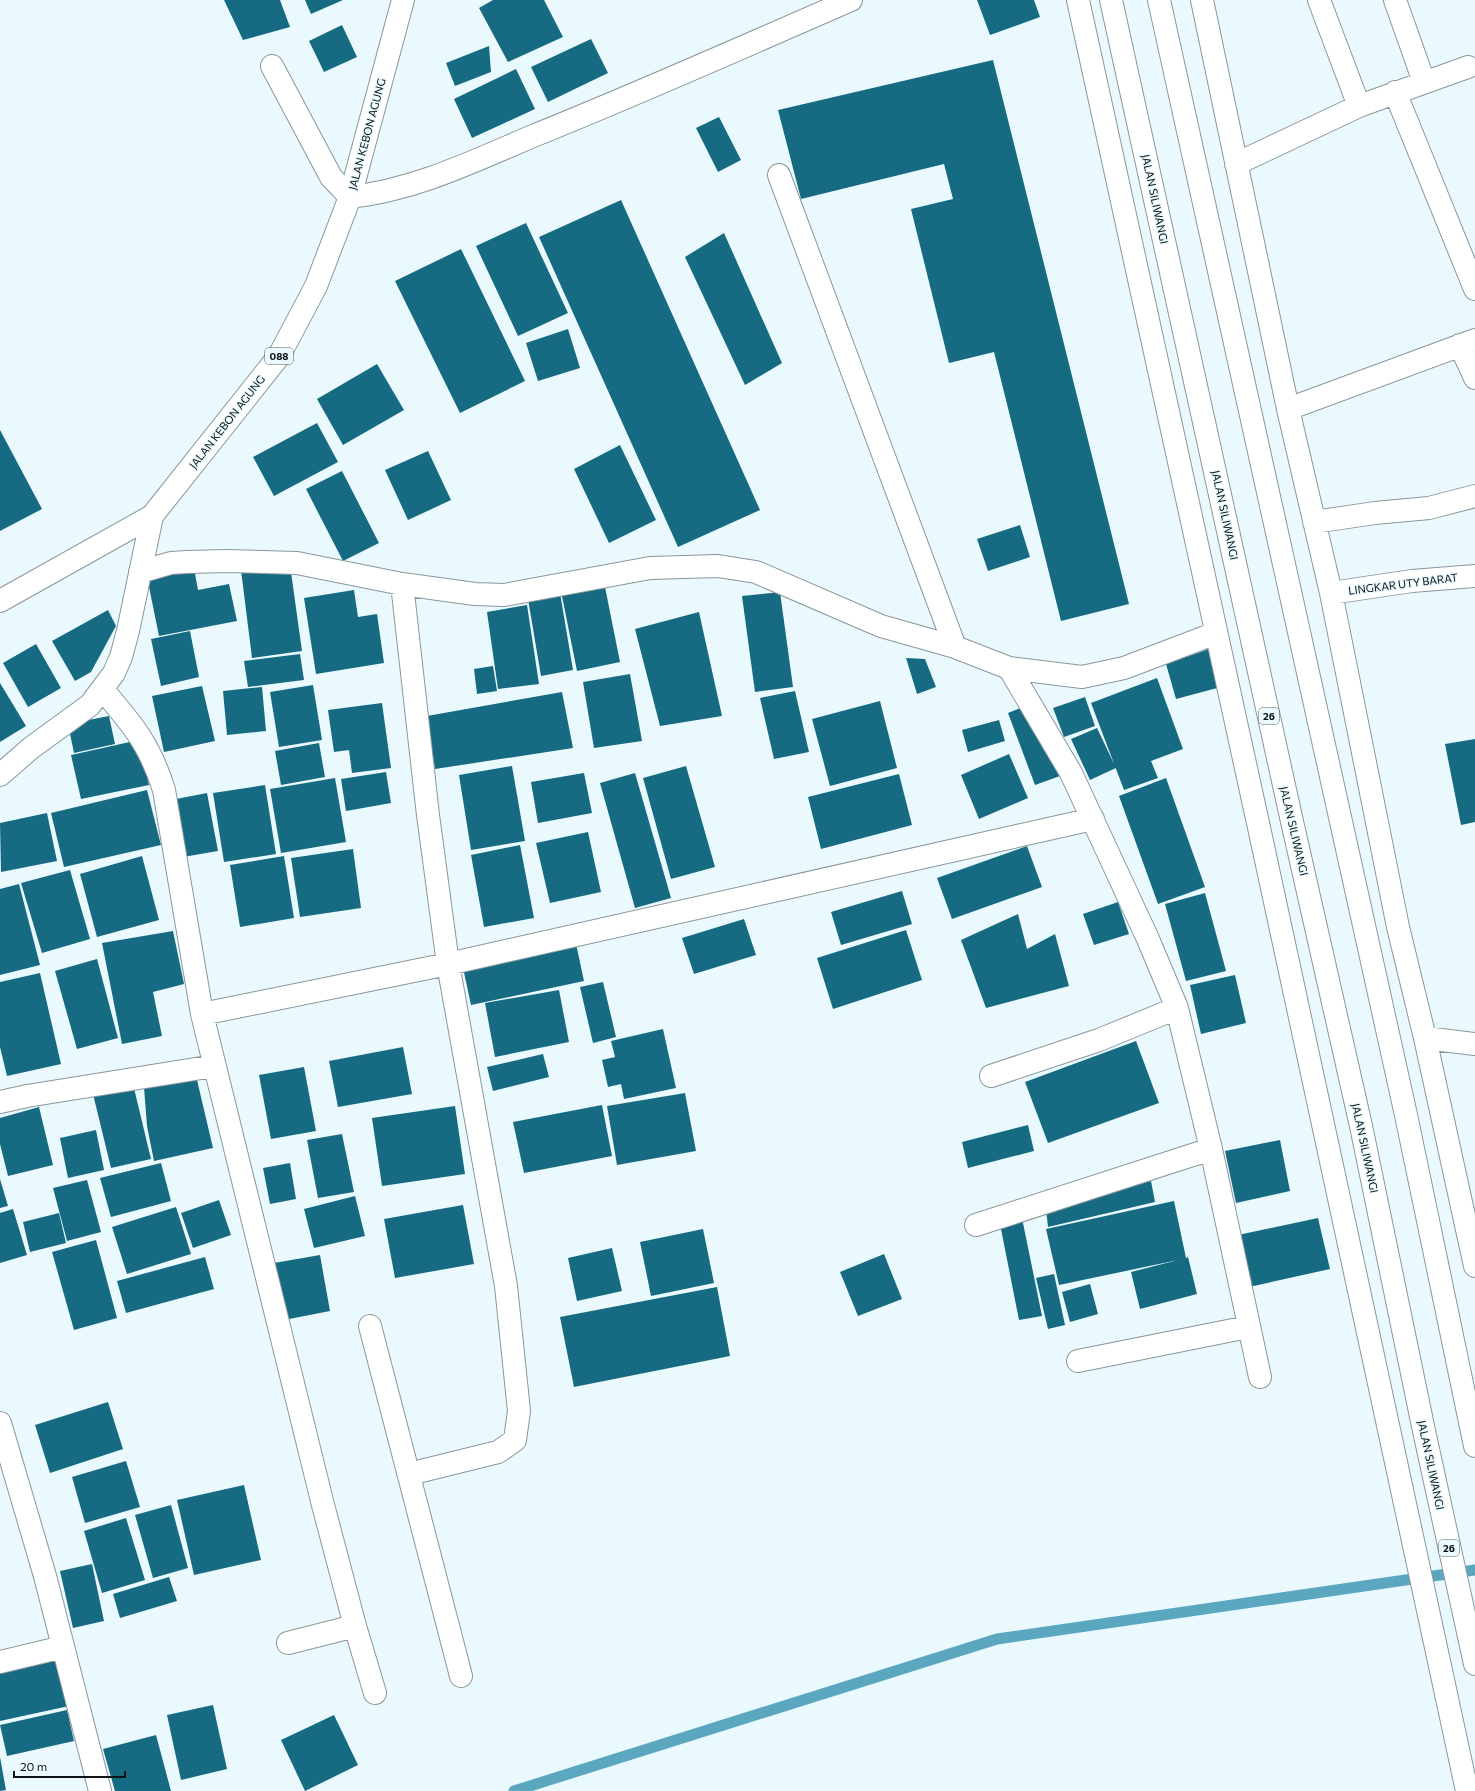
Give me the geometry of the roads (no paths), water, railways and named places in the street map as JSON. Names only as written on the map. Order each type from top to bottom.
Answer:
[{"type":"main road","name":"JALAN KEBON AGUNG","points":[[0,601],[152,516],[279,356],[316,286],[350,197],[403,0]]},
{"type":"main road","points":[[272,66],[331,178],[350,197],[369,195],[418,183],[622,100],[851,0]]},
{"type":"main road","points":[[1078,0],[1467,1791]]},
{"type":"main road","name":"JALAN SILIWANGI","points":[[1111,0],[1287,801],[1361,1126],[1424,1432],[1475,1664]]},
{"type":"main road","points":[[1159,0],[1406,1115],[1475,1446]]},
{"type":"main road","points":[[1202,0],[1288,409],[1331,594],[1398,927],[1425,1038],[1475,1266]]},
{"type":"main road","points":[[1319,0],[1359,106]]},
{"type":"main road","points":[[1394,0],[1424,82]]},
{"type":"main road","points":[[1236,164],[1359,106],[1468,67]]},
{"type":"main road","points":[[1395,92],[1475,289]]},
{"type":"main road","points":[[779,175],[954,647]]},
{"type":"main road","points":[[1288,409],[1468,342],[1475,378]]},
{"type":"main road","points":[[1314,522],[1375,513],[1429,508],[1475,496]]},
{"type":"main road","points":[[0,775],[31,748],[90,705],[103,690],[121,657],[152,516]]},
{"type":"main road","points":[[140,572],[172,563],[297,563],[402,584],[474,594],[504,595],[650,568],[718,566],[756,572],[881,626],[954,647],[1009,668],[1082,677],[1124,668],[1216,633]]},
{"type":"main road","name":"LINGKAR UTY BARAT","points":[[1331,594],[1412,581],[1475,576]]},
{"type":"main road","points":[[402,584],[428,815],[448,964],[506,1286],[519,1411],[515,1440],[498,1452],[409,1474]]},
{"type":"main road","points":[[1009,668],[1071,773],[1148,939],[1177,1008],[1211,1149],[1260,1377]]},
{"type":"main road","points":[[103,690],[130,721],[145,744],[156,765],[164,790],[202,1014],[214,1066],[355,1626],[376,1693]]},
{"type":"main road","points":[[202,1014],[448,964],[1093,819]]},
{"type":"main road","points":[[991,1076],[1099,1040],[1177,1008]]},
{"type":"main road","points":[[1425,1038],[1475,1044]]},
{"type":"main road","points":[[0,1102],[27,1096],[214,1066]]},
{"type":"main road","points":[[976,1225],[1211,1149]]},
{"type":"main road","points":[[370,1326],[461,1676]]},
{"type":"main road","points":[[1078,1361],[1248,1326]]},
{"type":"main road","points":[[0,1423],[45,1576],[100,1791]]},
{"type":"main road","points":[[288,1643],[355,1626]]},
{"type":"main road","points":[[0,1662],[63,1647]]},
{"type":"waterway","points":[[514,1791],[997,1639],[1475,1570]]}]
